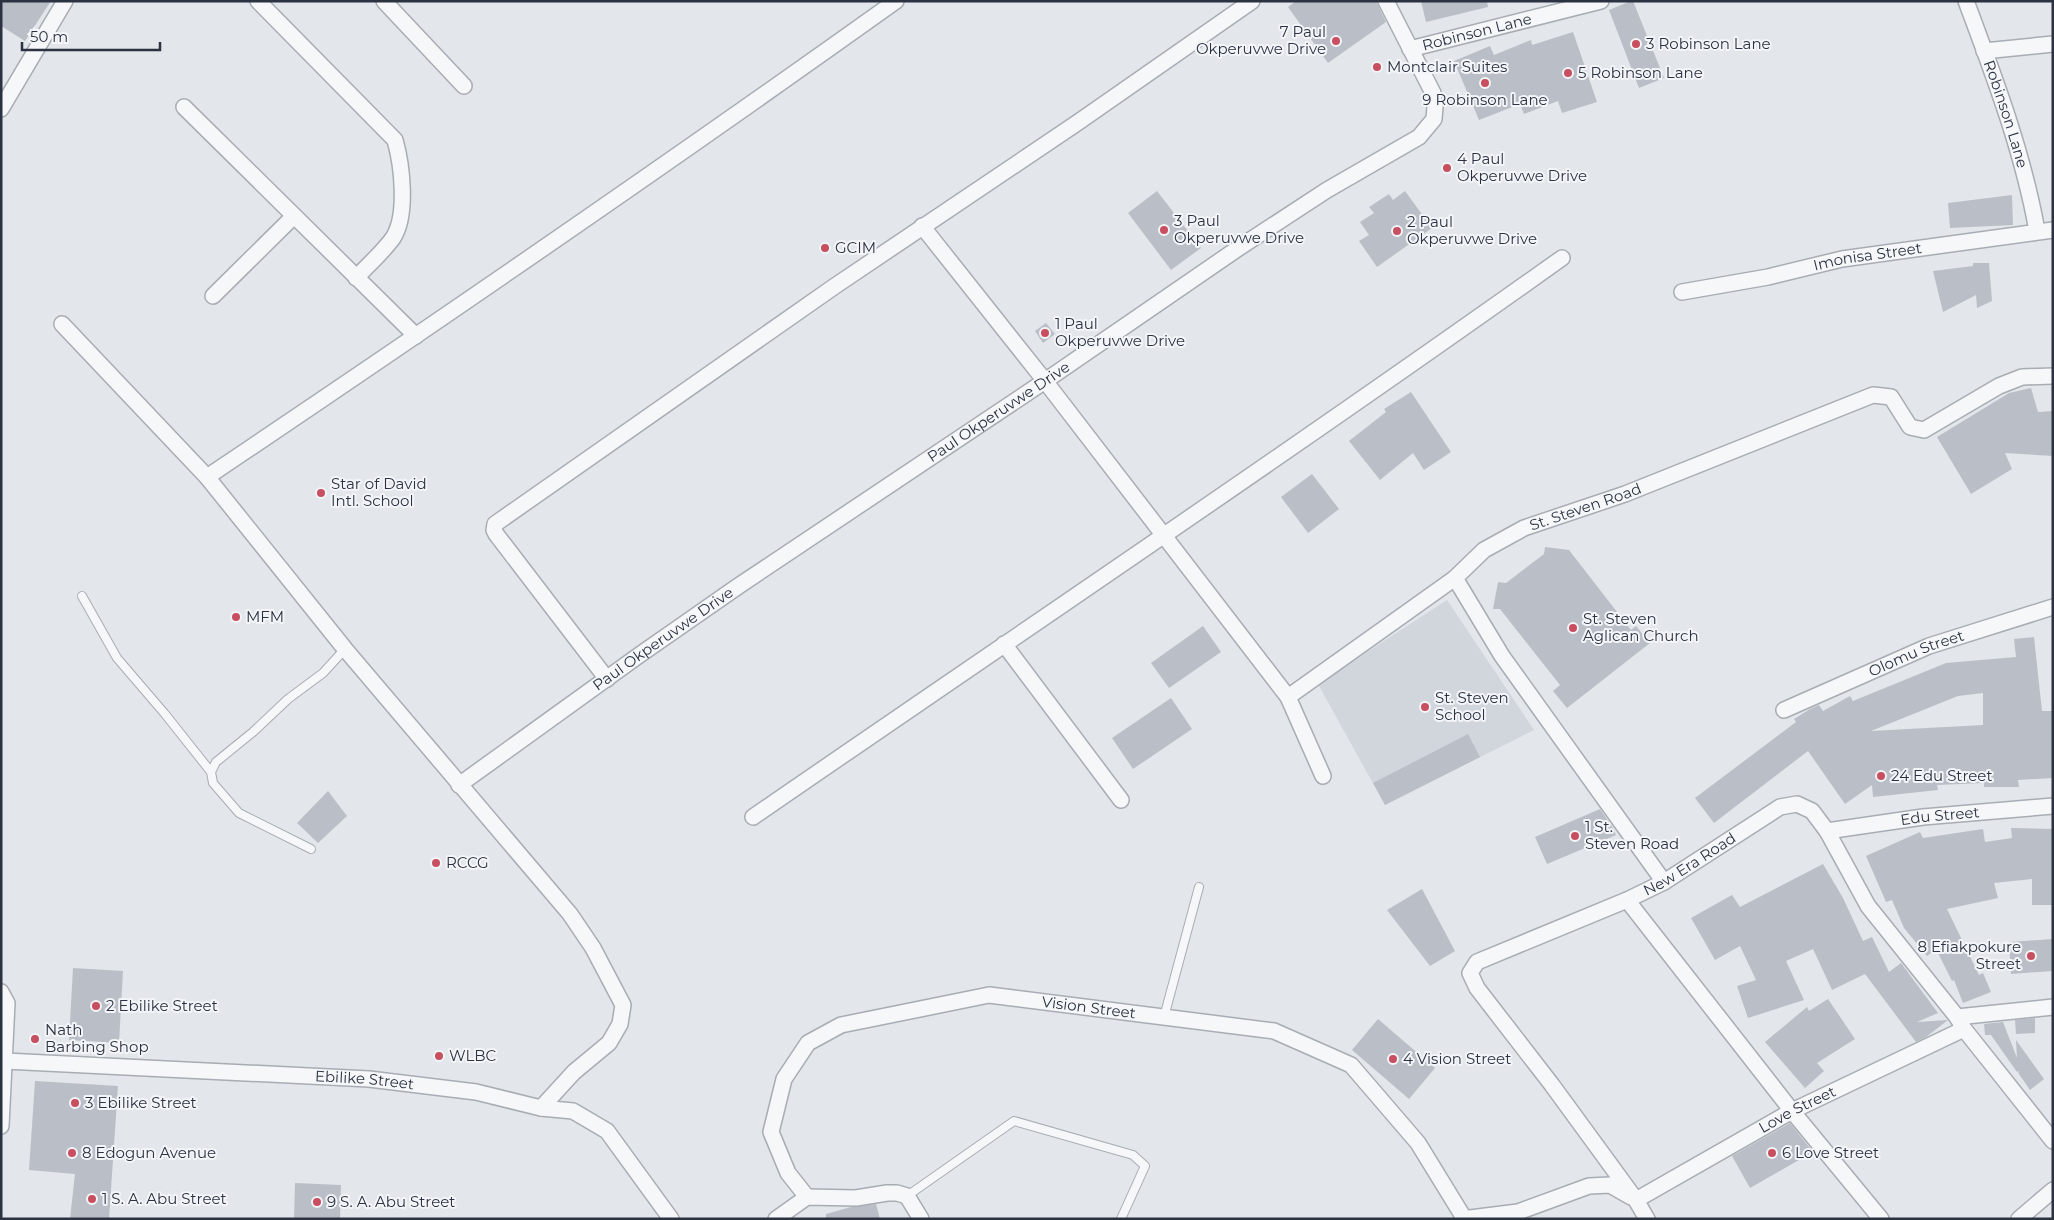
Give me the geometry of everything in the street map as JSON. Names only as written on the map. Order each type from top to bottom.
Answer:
[{"type":"street","points":[[1,109],[65,1]]},
{"type":"street","points":[[258,1],[395,140],[400,156],[402,212],[394,237],[356,278]]},
{"type":"street","points":[[384,1],[464,86]]},
{"type":"street","points":[[207,477],[416,336],[896,1]]},
{"type":"street","points":[[607,679],[496,534],[494,530],[495,524],[922,226],[1077,123],[1252,1]]},
{"type":"street","name":"Paul Okperuvwe Drive","points":[[459,785],[737,587],[1327,190],[1419,137],[1434,119],[1433,93],[1386,1]]},
{"type":"street","name":"Robinson Lane","points":[[1410,49],[1601,1]]},
{"type":"street","name":"Robinson Lane","points":[[1966,1],[2029,187],[2037,231]]},
{"type":"street","points":[[1984,50],[2053,44]]},
{"type":"street","points":[[184,107],[416,336]]},
{"type":"street","points":[[213,296],[294,216]]},
{"type":"street","points":[[922,226],[1045,381],[1288,697],[1323,776]]},
{"type":"street","name":"Imonisa Street","points":[[1682,292],[1768,277],[1842,259],[2053,230]]},
{"type":"street","points":[[753,817],[1365,398],[1562,258]]},
{"type":"street","points":[[62,324],[207,477],[345,649],[570,914],[593,948],[623,1005],[620,1024],[609,1043],[574,1072],[541,1108]]},
{"type":"street","name":"St. Steven Road","points":[[1455,578],[1484,550],[1524,528],[1625,494],[1873,395],[1892,397],[1910,427],[1924,430],[1999,386],[2022,377],[2053,376]]},
{"type":"street","points":[[1288,697],[1455,578],[1502,656],[1664,882]]},
{"type":"street","name":"Olomu Street","points":[[1784,710],[1929,646],[2053,607]]},
{"type":"street","points":[[1004,644],[1120,800]]},
{"type":"street","name":"New Era Road","points":[[1647,1219],[1636,1200],[1552,1085],[1477,988],[1470,974],[1476,962],[1627,900],[1664,882],[1780,807],[1797,804],[1812,811],[1827,831],[1868,906],[2053,1141]]},
{"type":"street","name":"Edu Street","points":[[1827,831],[1923,817],[2053,806]]},
{"type":"street","points":[[1627,900],[1792,1110],[1881,1219]]},
{"type":"street","points":[[1,992],[7,1003],[1,1126]]},
{"type":"street","name":"Vision Street","points":[[807,1196],[788,1173],[771,1132],[784,1079],[808,1043],[841,1025],[989,995],[1274,1031],[1351,1065],[1418,1143],[1463,1219]]},
{"type":"street","name":"Love Street","points":[[1636,1200],[1792,1110],[1961,1023],[2053,1007]]},
{"type":"street","name":"Ebilike Street","points":[[5,1061],[369,1079],[476,1092],[541,1108],[573,1111],[608,1131],[671,1219]]},
{"type":"street","points":[[1463,1219],[1518,1212],[1589,1186],[1610,1185],[1636,1200]]},
{"type":"street","points":[[2019,1219],[2053,1190]]},
{"type":"street","points":[[776,1219],[807,1196],[856,1198],[887,1193],[908,1196],[921,1219]]},
{"type":"lane","points":[[82,596],[116,658],[165,714],[211,772],[213,783],[239,812],[312,849]]},
{"type":"lane","points":[[211,772],[216,762],[253,732],[288,698],[323,673],[345,649]]},
{"type":"lane","points":[[1164,1017],[1200,887]]},
{"type":"lane","points":[[908,1196],[1014,1121],[1133,1155],[1145,1166],[1121,1219]]},
{"type":"shaded area","name":"St. Steven School","points":[[1447,600],[1534,730],[1385,805],[1318,684]]},
{"type":"building","points":[[1,1],[51,1],[25,41],[1,26]]},
{"type":"building","name":"7 Paul Okperuvwe Drive","points":[[1296,1],[1376,1],[1386,22],[1328,63],[1288,7]]},
{"type":"building","points":[[1421,1],[1487,1],[1488,7],[1426,22]]},
{"type":"building","name":"3 Robinson Lane","points":[[1633,1],[1664,78],[1639,88],[1609,10]]},
{"type":"building","points":[[1573,32],[1597,102],[1562,113],[1558,101],[1524,114],[1520,104],[1479,120],[1454,61],[1490,46],[1494,55],[1531,40],[1532,45]]},
{"type":"building","name":"3 Paul Okperuvwe Drive","points":[[1157,191],[1201,248],[1171,270],[1128,213]]},
{"type":"building","name":"2 Paul Okperuvwe Drive","points":[[1405,191],[1432,228],[1377,267],[1359,241],[1369,235],[1360,222],[1374,213],[1369,207],[1389,194],[1393,200]]},
{"type":"building","points":[[2012,195],[2013,225],[1950,228],[1948,203]]},
{"type":"building","points":[[1973,263],[1989,263],[1992,301],[1977,308],[1976,295],[1943,312],[1933,271],[1973,266]]},
{"type":"building","name":"1 Paul Okperuvwe Drive","points":[[1046,323],[1055,334],[1043,343],[1035,331]]},
{"type":"building","points":[[2031,388],[2038,412],[2053,411],[2053,456],[2005,453],[2012,469],[1971,494],[1937,437],[2009,393]]},
{"type":"building","points":[[1411,392],[1451,452],[1424,470],[1413,453],[1380,480],[1349,441],[1386,412],[1384,409]]},
{"type":"building","points":[[1312,474],[1339,509],[1308,533],[1281,497]]},
{"type":"building","name":"St. Steven Aglican Church","points":[[1545,547],[1569,550],[1631,630],[1636,626],[1650,643],[1567,708],[1553,691],[1560,685],[1500,609],[1493,609],[1498,582],[1506,583],[1544,554]]},
{"type":"building","points":[[1203,626],[1221,652],[1169,688],[1151,663]]},
{"type":"building","points":[[2034,637],[2042,711],[2053,711],[2053,778],[2018,780],[2019,787],[1984,787],[1984,783],[1937,785],[1938,790],[1873,797],[1872,785],[1845,804],[1808,751],[1714,823],[1695,798],[1796,722],[1794,719],[1810,709],[1819,705],[1823,711],[1850,696],[1853,701],[1946,663],[2016,657],[2014,639]],"holes":[[[1983,693],[1983,725],[1871,731],[1958,696]]]},
{"type":"building","points":[[1171,698],[1192,729],[1133,769],[1112,738]]},
{"type":"building","points":[[1468,734],[1480,757],[1385,805],[1373,783]]},
{"type":"building","points":[[328,791],[347,816],[318,843],[297,823]]},
{"type":"building","name":"1 St. Steven Road","points":[[1600,809],[1616,835],[1547,864],[1535,837]]},
{"type":"building","points":[[2011,828],[2053,829],[2053,905],[2032,905],[2032,879],[1994,883],[1998,898],[1947,909],[1979,975],[1983,973],[1991,992],[1963,1003],[1954,980],[1952,981],[1936,949],[1927,956],[1904,928],[1892,900],[1886,902],[1866,856],[1920,832],[1923,838],[1983,829],[1985,842],[2012,838]]},
{"type":"building","points":[[1823,864],[1843,898],[1863,941],[1872,937],[1889,972],[1901,963],[1938,1013],[1917,1022],[1948,1020],[1926,1037],[1916,1042],[1865,974],[1832,990],[1813,949],[1786,961],[1804,1000],[1748,1018],[1737,986],[1756,980],[1740,946],[1715,960],[1691,918],[1732,895],[1740,907]]},
{"type":"building","points":[[1422,889],[1455,951],[1430,966],[1387,910]]},
{"type":"building","name":"8 Efiakpokure Street","points":[[2053,939],[2053,971],[2011,974],[2009,942]]},
{"type":"building","name":"2 Ebilike Street","points":[[73,968],[123,971],[119,1043],[69,1040]]},
{"type":"building","points":[[1828,999],[1855,1039],[1817,1063],[1824,1071],[1805,1088],[1765,1042],[1807,1007],[1809,1011]]},
{"type":"building","points":[[2035,1018],[2035,1033],[2016,1034],[2015,1020]]},
{"type":"building","name":"4 Vision Street","points":[[1378,1019],[1435,1068],[1409,1099],[1352,1050]]},
{"type":"building","points":[[2003,1022],[2017,1058],[2016,1040],[2044,1079],[2030,1090],[1991,1035],[1985,1035],[1984,1024]]},
{"type":"building","points":[[35,1081],[118,1086],[109,1219],[70,1219],[75,1174],[29,1170]]},
{"type":"building","name":"6 Love Street","points":[[1790,1123],[1813,1152],[1750,1188],[1732,1156]]},
{"type":"building","name":"9 S. A. Abu Street","points":[[295,1183],[341,1185],[340,1219],[294,1219]]},
{"type":"building","points":[[876,1204],[880,1219],[826,1219],[826,1214],[851,1207]]},
{"type":"place","name":"7 Paul Okperuvwe Drive","points":[[1336,41]]},
{"type":"place","name":"3 Robinson Lane","points":[[1636,44]]},
{"type":"place","name":"Montclair Suites","points":[[1377,67]]},
{"type":"place","name":"5 Robinson Lane","points":[[1568,73]]},
{"type":"place","name":"9 Robinson Lane","points":[[1485,83]]},
{"type":"place","name":"4 Paul Okperuvwe Drive","points":[[1447,168]]},
{"type":"place","name":"3 Paul Okperuvwe Drive","points":[[1164,230]]},
{"type":"place","name":"2 Paul Okperuvwe Drive","points":[[1397,231]]},
{"type":"place","name":"GCIM","points":[[825,248]]},
{"type":"place","name":"1 Paul Okperuvwe Drive","points":[[1045,333]]},
{"type":"place","name":"Star of David Intl. School","points":[[321,493]]},
{"type":"place","name":"MFM","points":[[236,617]]},
{"type":"place","name":"St. Steven Aglican Church","points":[[1573,628]]},
{"type":"place","name":"St. Steven School","points":[[1425,707]]},
{"type":"place","name":"24 Edu Street","points":[[1881,776]]},
{"type":"place","name":"1 St. Steven Road","points":[[1575,836]]},
{"type":"place","name":"RCCG","points":[[436,863]]},
{"type":"place","name":"8 Efiakpokure Street","points":[[2031,956]]},
{"type":"place","name":"2 Ebilike Street","points":[[96,1006]]},
{"type":"place","name":"Nath Barbing Shop","points":[[35,1039]]},
{"type":"place","name":"WLBC","points":[[439,1056]]},
{"type":"place","name":"4 Vision Street","points":[[1393,1059]]},
{"type":"place","name":"3 Ebilike Street","points":[[75,1103]]},
{"type":"place","name":"8 Edogun Avenue","points":[[72,1153]]},
{"type":"place","name":"6 Love Street","points":[[1772,1153]]},
{"type":"place","name":"1 S. A. Abu Street","points":[[92,1199]]},
{"type":"place","name":"9 S. A. Abu Street","points":[[317,1202]]}]
